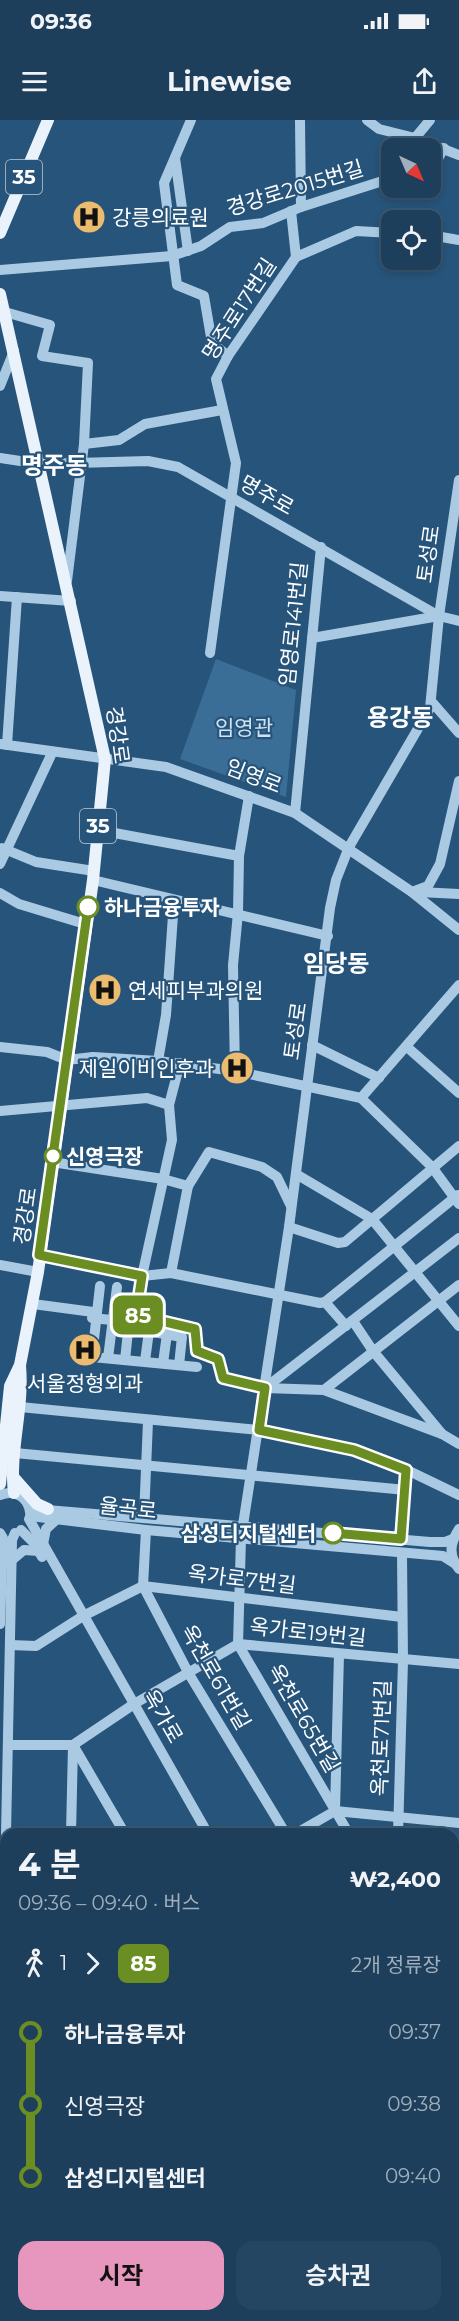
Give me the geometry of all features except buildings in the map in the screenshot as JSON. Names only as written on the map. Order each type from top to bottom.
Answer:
[{"type":"main road","name":"35","points":[[0,233],[48,120]]},
{"type":"main road","name":"경강로","points":[[0,294],[67,581],[105,759],[93,876],[38,1272],[20,1365],[20,1407],[15,1453],[4,1478]]},
{"type":"main road","name":"경강로","points":[[14,1493],[4,1478],[5,1386],[20,1365]]},
{"type":"main road","points":[[4,1478],[37,1504],[48,1509]]},
{"type":"street","points":[[191,120],[164,183],[172,256],[177,285],[204,296],[212,342],[228,356]]},
{"type":"street","name":"명주로17번길","points":[[210,653],[237,463],[216,379],[228,356],[296,257],[300,120]]},
{"type":"street","points":[[368,120],[379,129],[415,138],[430,120]]},
{"type":"street","points":[[441,147],[459,154]]},
{"type":"street","points":[[441,153],[444,148]]},
{"type":"street","points":[[175,158],[188,251]]},
{"type":"street","name":"경강로2015번길","points":[[0,270],[172,256],[201,246],[230,227],[263,223],[296,209],[381,182]]},
{"type":"street","points":[[296,257],[356,231],[381,232]]},
{"type":"street","points":[[441,237],[459,240]]},
{"type":"street","points":[[5,312],[50,325],[42,356],[88,363],[84,444],[67,581]]},
{"type":"street","points":[[0,386],[14,351]]},
{"type":"street","points":[[84,444],[119,440],[145,424],[222,410]]},
{"type":"street","name":"명주로","points":[[0,459],[40,464],[148,461],[178,467],[439,615],[459,621]]},
{"type":"street","name":"토성로","points":[[241,1538],[289,1227],[336,880],[349,847],[429,708],[439,615],[459,480]]},
{"type":"street","name":"임영로141번길","points":[[295,813],[321,548]]},
{"type":"street","points":[[0,596],[71,601]]},
{"type":"street","points":[[3,745],[17,597]]},
{"type":"street","points":[[312,638],[439,615]]},
{"type":"street","points":[[431,701],[459,733]]},
{"type":"street","name":"임영로","points":[[3,745],[166,766],[295,813],[349,847],[412,892],[459,930]]},
{"type":"street","points":[[0,864],[3,849],[52,753]]},
{"type":"street","points":[[412,892],[428,886],[440,864],[459,781]]},
{"type":"street","points":[[235,1071],[233,965],[238,913],[239,856],[249,796]]},
{"type":"street","points":[[98,830],[239,856]]},
{"type":"street","points":[[3,849],[36,862],[93,876],[174,901],[238,913],[328,936]]},
{"type":"street","points":[[412,892],[459,894]]},
{"type":"street","points":[[0,893],[19,904],[85,924]]},
{"type":"street","points":[[158,1061],[166,1015],[174,901]]},
{"type":"street","points":[[361,1098],[459,985]]},
{"type":"street","points":[[312,1045],[379,1078]]},
{"type":"street","points":[[0,1047],[47,1052],[67,1060],[93,1057],[158,1061],[235,1071],[361,1098],[432,1167],[457,1199],[394,1245],[325,1302]]},
{"type":"street","points":[[407,1047],[459,1094]]},
{"type":"street","points":[[180,1064],[169,1105],[172,1140],[142,1276],[136,1315],[195,1329],[197,1351],[218,1359],[223,1378],[265,1388],[324,1390],[441,1434],[459,1444]]},
{"type":"street","points":[[0,1111],[147,1098],[169,1105]]},
{"type":"street","points":[[289,1227],[338,1243],[345,1242],[459,1146]]},
{"type":"street","points":[[171,1273],[188,1186],[209,1152],[262,1167],[277,1177],[291,1206]]},
{"type":"street","points":[[52,1162],[163,1179],[188,1186]]},
{"type":"street","points":[[296,1174],[372,1219],[459,1326]]},
{"type":"street","points":[[265,1388],[459,1238]]},
{"type":"street","points":[[39,1255],[142,1276],[171,1273],[325,1302],[373,1351],[441,1434]]},
{"type":"street","points":[[0,1265],[38,1272]]},
{"type":"street","points":[[324,1390],[459,1285]]},
{"type":"street","points":[[100,1286],[92,1357],[197,1367]]},
{"type":"street","points":[[108,1358],[117,1287]]},
{"type":"street","points":[[125,1359],[133,1289]]},
{"type":"street","points":[[33,1304],[93,1312],[92,1318],[96,1319],[130,1322]]},
{"type":"street","points":[[130,1322],[130,1329],[182,1337],[179,1365]]},
{"type":"street","points":[[145,1361],[149,1331]]},
{"type":"street","points":[[163,1363],[167,1334]]},
{"type":"street","points":[[20,1407],[259,1430],[354,1450],[406,1470],[459,1495]]},
{"type":"street","points":[[144,1516],[148,1421]]},
{"type":"street","points":[[15,1453],[406,1490]]},
{"type":"street","points":[[401,1539],[406,1470]]},
{"type":"street","points":[[0,1495],[14,1493],[21,1496],[29,1514]]},
{"type":"street","points":[[0,1624],[5,1560],[29,1514],[48,1509],[445,1542],[457,1532]]},
{"type":"street","name":"율곡로","points":[[29,1514],[146,1530],[443,1557],[457,1566]]},
{"type":"street","name":"옥가로","points":[[29,1514],[41,1547],[80,1604],[83,1616],[205,1828]]},
{"type":"street","points":[[5,1560],[24,1550],[41,1547],[46,1529],[57,1519]]},
{"type":"street","points":[[10,1645],[36,1646],[83,1616],[143,1586],[146,1530]]},
{"type":"street","points":[[6,1828],[10,1645],[5,1560],[3,1538],[0,1532],[18,1532]]},
{"type":"street","name":"옥가로","points":[[18,1532],[41,1547]]},
{"type":"street","points":[[457,1532],[451,1547],[457,1566]]},
{"type":"street","points":[[238,1644],[241,1538]]},
{"type":"street","name":"옥천로71번길","points":[[398,1828],[403,1660],[402,1554]]},
{"type":"street","name":"옥가로7번길","points":[[143,1586],[402,1617]]},
{"type":"street","name":"옥천로61번길","points":[[143,1586],[189,1674],[282,1828]]},
{"type":"street","name":"옥가로19번길","points":[[73,1745],[134,1704],[238,1644],[459,1664]]},
{"type":"street","name":"옥천로65번길","points":[[238,1644],[345,1828]]},
{"type":"street","points":[[335,1811],[339,1654]]},
{"type":"street","points":[[8,1745],[73,1745]]},
{"type":"street","points":[[71,1828],[73,1745]]},
{"type":"street","points":[[73,1745],[121,1828]]},
{"type":"street","points":[[305,1828],[335,1811],[398,1815],[459,1823]]},
{"type":"green space","name":"임영관","points":[[216,659],[296,690],[286,797],[180,759]]},
{"type":"bus line","name":"85","points":[[88,907],[39,1255],[142,1276],[136,1315],[195,1329],[197,1351],[218,1359],[223,1378],[265,1388],[259,1430],[354,1450],[406,1470],[401,1539],[333,1533]]},
{"type":"place","name":"강릉의료원","points":[[89,217]]},
{"type":"place","name":"하나금융투자","points":[[88,907]]},
{"type":"place","name":"연세피부과의원","points":[[105,990]]},
{"type":"place","name":"제일이비인후과","points":[[237,1068]]},
{"type":"place","name":"신영극장","points":[[53,1156]]},
{"type":"place","name":"서울정형외과","points":[[85,1350]]},
{"type":"place","name":"삼성디지털센터","points":[[333,1533]]},
{"type":"district","name":"명주동","points":[[54,465]]},
{"type":"district","name":"용강동","points":[[400,717]]},
{"type":"district","name":"임당동","points":[[336,963]]}]
